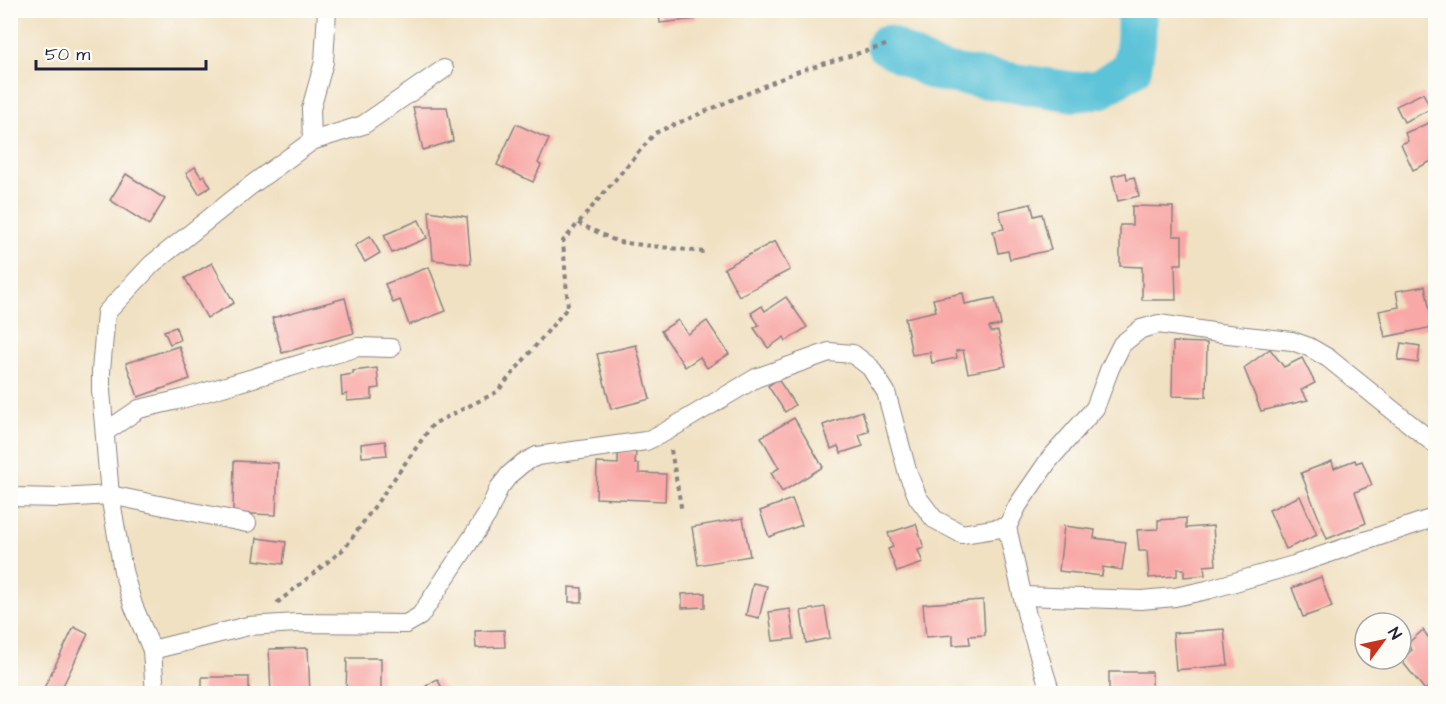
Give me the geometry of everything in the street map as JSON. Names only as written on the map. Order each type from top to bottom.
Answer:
[{"type":"street","points":[[312,141],[311,109],[324,62],[327,10]]},
{"type":"street","points":[[154,693],[152,650],[133,605],[123,571],[110,495],[101,371],[106,313],[152,264],[250,186],[312,141],[363,124],[444,69]]},
{"type":"street","points":[[1051,693],[1045,680],[1007,528],[1018,505],[1049,460],[1095,408],[1122,344],[1141,329],[1159,324],[1292,341],[1309,347],[1328,358],[1436,445]]},
{"type":"street","points":[[105,432],[138,409],[182,399],[358,348],[391,348]]},
{"type":"street","points":[[152,650],[248,626],[297,622],[406,624],[420,616],[488,515],[499,488],[523,463],[537,456],[646,441],[756,378],[829,352],[853,354],[870,367],[886,392],[908,474],[918,498],[934,519],[962,534],[1007,528]]},
{"type":"street","points":[[10,498],[110,495],[247,523]]},
{"type":"street","points":[[1023,596],[1141,600],[1176,597],[1294,565],[1436,517]]},
{"type":"path","points":[[274,605],[345,548],[433,424],[497,392],[568,307],[563,241],[655,133],[799,71],[886,45]]},
{"type":"path","points":[[578,223],[618,242],[705,252]]},
{"type":"path","points":[[665,432],[673,456],[682,512]]},
{"type":"building","points":[[659,10],[695,10],[696,19],[660,23]]},
{"type":"building","points":[[1423,93],[1431,109],[1404,122],[1396,106]]},
{"type":"building","points":[[413,107],[447,107],[453,141],[423,150]]},
{"type":"building","points":[[1436,120],[1436,159],[1413,170],[1401,144],[1408,141],[1405,133]]},
{"type":"building","points":[[516,124],[549,139],[538,163],[541,165],[533,182],[497,165]]},
{"type":"building","points":[[195,167],[201,177],[204,175],[211,187],[199,194],[186,173]]},
{"type":"building","points":[[1126,173],[1127,179],[1134,177],[1139,196],[1118,201],[1112,176]]},
{"type":"building","points":[[126,174],[165,199],[149,225],[110,200]]},
{"type":"building","points":[[1031,204],[1034,216],[1042,214],[1051,250],[1010,259],[1008,251],[998,253],[993,231],[1004,229],[999,211]]},
{"type":"building","points":[[1132,206],[1173,207],[1173,236],[1182,236],[1182,264],[1175,264],[1176,300],[1142,300],[1142,267],[1120,266],[1120,225],[1132,225]]},
{"type":"building","points":[[429,211],[467,217],[471,264],[433,260]]},
{"type":"building","points":[[419,220],[427,238],[392,253],[384,235]]},
{"type":"building","points":[[370,236],[380,253],[365,262],[355,246]]},
{"type":"building","points":[[775,241],[790,270],[739,296],[724,268]]},
{"type":"building","points":[[212,263],[234,303],[207,318],[185,278]]},
{"type":"building","points":[[429,267],[446,311],[409,325],[400,300],[393,303],[385,284]]},
{"type":"building","points":[[1425,286],[1433,327],[1385,337],[1379,311],[1399,307],[1396,291]]},
{"type":"building","points":[[963,293],[965,304],[995,298],[1001,325],[989,327],[991,332],[998,331],[1006,366],[968,373],[963,350],[956,351],[957,358],[932,363],[930,352],[912,355],[905,318],[936,311],[933,299]]},
{"type":"building","points":[[786,297],[807,327],[786,341],[784,337],[768,348],[754,328],[759,325],[751,313],[762,306],[765,311]]},
{"type":"building","points":[[345,298],[354,333],[282,353],[272,318]]},
{"type":"building","points":[[678,320],[688,334],[707,321],[729,354],[707,368],[700,357],[685,367],[661,331]]},
{"type":"building","points":[[176,327],[180,340],[170,344],[164,331]]},
{"type":"building","points":[[1173,342],[1207,343],[1206,397],[1172,396]]},
{"type":"building","points":[[1401,343],[1420,346],[1418,363],[1398,360]]},
{"type":"building","points":[[636,345],[650,399],[611,409],[597,354]]},
{"type":"building","points":[[179,346],[190,379],[138,397],[126,363]]},
{"type":"building","points":[[1270,349],[1284,367],[1302,358],[1315,383],[1301,390],[1308,400],[1261,411],[1244,368]]},
{"type":"building","points":[[377,368],[379,388],[372,389],[372,399],[347,401],[347,394],[342,395],[341,376],[353,374],[353,371]]},
{"type":"building","points":[[778,379],[795,405],[785,412],[768,386]]},
{"type":"building","points":[[862,411],[869,431],[859,435],[863,446],[841,453],[838,446],[831,449],[823,425]]},
{"type":"building","points":[[794,418],[823,467],[782,492],[771,473],[779,468],[761,437]]},
{"type":"building","points":[[385,441],[387,455],[362,457],[361,444]]},
{"type":"building","points":[[618,452],[636,452],[635,464],[639,464],[639,473],[666,474],[665,501],[596,498],[597,463],[618,464]]},
{"type":"building","points":[[1355,460],[1356,463],[1362,461],[1372,485],[1355,492],[1366,523],[1327,539],[1301,473],[1332,461],[1334,468]]},
{"type":"building","points":[[234,461],[278,463],[276,515],[233,513]]},
{"type":"building","points":[[1300,496],[1317,535],[1286,549],[1269,510]]},
{"type":"building","points":[[792,499],[802,525],[769,537],[760,511]]},
{"type":"building","points":[[743,518],[750,556],[698,565],[692,527]]},
{"type":"building","points":[[1186,518],[1186,528],[1213,526],[1216,565],[1204,566],[1205,575],[1184,577],[1184,569],[1177,569],[1177,576],[1149,578],[1147,551],[1139,551],[1137,530],[1158,529],[1158,520]]},
{"type":"building","points":[[916,524],[924,548],[918,550],[923,563],[897,572],[888,549],[893,547],[888,533]]},
{"type":"building","points":[[1064,526],[1095,530],[1094,538],[1126,542],[1122,570],[1103,567],[1102,576],[1059,571]]},
{"type":"building","points":[[257,538],[286,542],[283,564],[254,560]]},
{"type":"building","points":[[1321,577],[1332,607],[1303,617],[1292,588]]},
{"type":"building","points":[[753,583],[767,586],[759,618],[746,615]]},
{"type":"building","points":[[569,587],[582,588],[582,602],[569,602]]},
{"type":"building","points":[[705,593],[705,607],[682,608],[682,594]]},
{"type":"building","points":[[983,600],[985,635],[969,636],[970,644],[953,645],[953,635],[926,637],[923,604]]},
{"type":"building","points":[[825,607],[830,638],[806,643],[801,611]]},
{"type":"building","points":[[790,609],[794,639],[773,641],[769,612]]},
{"type":"building","points":[[74,627],[88,634],[59,694],[41,694]]},
{"type":"building","points":[[1224,629],[1228,665],[1176,670],[1173,633]]},
{"type":"building","points":[[504,630],[505,647],[476,648],[475,631]]},
{"type":"building","points":[[1423,630],[1428,637],[1436,631],[1436,681],[1425,690],[1410,671],[1413,671],[1413,639]]},
{"type":"building","points":[[308,648],[310,694],[271,694],[269,649]]},
{"type":"building","points":[[347,658],[381,658],[381,694],[346,694]]},
{"type":"building","points":[[1109,672],[1152,672],[1152,692],[1109,692]]},
{"type":"building","points":[[202,677],[249,677],[249,694],[202,694]]},
{"type":"building","points":[[437,679],[444,691],[440,694],[430,694],[426,686]]},
{"type":"waterway","points":[[886,45],[935,71],[1075,92],[1100,89],[1132,68],[1137,10]]}]
